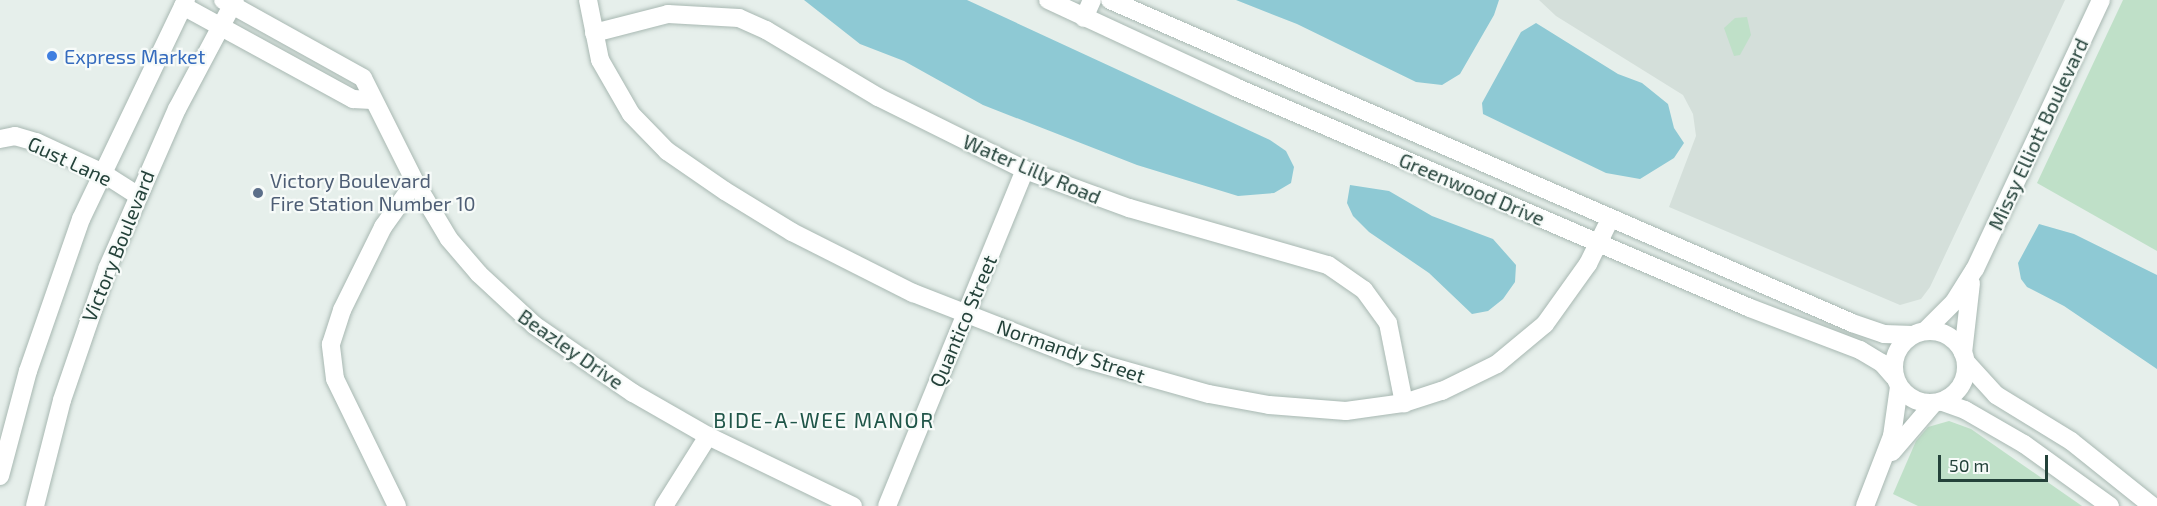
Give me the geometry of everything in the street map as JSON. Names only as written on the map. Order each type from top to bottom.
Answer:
[{"type":"street","name":"Normandy Street","points":[[588,0],[600,60],[616,92],[631,114],[667,151],[803,238],[855,266],[967,315],[1077,357],[1209,394],[1320,410],[1404,403],[1472,378],[1524,343],[1566,297],[1599,244],[1610,219]]},
{"type":"street","name":"Greenwood Drive","points":[[1048,0],[1084,18],[1599,244],[1860,350],[1882,363],[1897,382]]},
{"type":"street","points":[[1084,18],[1092,0]]},
{"type":"street","name":"Greenwood Drive","points":[[1110,0],[1852,323],[1884,334],[1919,333]]},
{"type":"street","name":"Missy Elliott Boulevard","points":[[1919,333],[1954,302],[1975,269],[2101,0]]},
{"type":"street","name":"Victory Boulevard","points":[[35,506],[82,337],[137,195],[222,25],[230,2]]},
{"type":"street","name":"Beazley Drive","points":[[230,2],[363,78],[415,182],[449,239],[507,302],[563,346],[708,436],[853,506]]},
{"type":"street","points":[[185,3],[353,99],[372,100]]},
{"type":"street","name":"Victory Boulevard","points":[[0,476],[32,361],[101,172],[185,3]]},
{"type":"street","name":"Water Lilly Road","points":[[594,33],[668,14],[739,18],[878,97],[1025,170],[1129,208],[1328,265],[1348,276],[1377,304],[1388,323],[1404,403]]},
{"type":"street","name":"Gust Lane","points":[[0,139],[15,136],[36,142],[101,172],[137,195]]},
{"type":"street","name":"Quantico Street","points":[[886,506],[967,315],[1025,170]]},
{"type":"street","points":[[397,506],[335,380],[331,344],[342,310],[383,227],[415,182]]},
{"type":"street","name":"Missy Elliott Boulevard","points":[[1965,358],[1967,298],[1975,269]]},
{"type":"street","points":[[1883,466],[1892,436],[1897,382],[1896,352],[1919,333],[1944,333],[1996,395],[2071,441],[2152,506]]},
{"type":"street","points":[[1865,506],[1883,466],[1899,439],[1938,403],[1961,386],[1965,358]]},
{"type":"street","points":[[1897,382],[1916,401],[1938,403],[1965,410],[2024,444],[2110,506]]},
{"type":"street","points":[[664,506],[708,436]]},
{"type":"shaded area","points":[[1539,0],[2065,0],[1930,287],[1921,299],[1900,305],[1669,207],[1696,136],[1693,114],[1683,95],[1556,16]]},
{"type":"green space","points":[[2123,0],[2157,0],[2157,251],[2037,183]]},
{"type":"green space","points":[[1747,17],[1751,35],[1740,55],[1734,56],[1724,28],[1735,18]]},
{"type":"green space","points":[[1949,421],[1971,429],[2082,506],[1918,506],[1893,494],[1916,441],[1928,427]]},
{"type":"water","points":[[804,0],[967,0],[1270,140],[1286,151],[1294,167],[1291,183],[1274,193],[1238,196],[1137,165],[983,105],[904,61],[860,44]]},
{"type":"water","points":[[1236,0],[1499,0],[1494,15],[1460,74],[1442,85],[1416,82],[1297,24]]},
{"type":"water","points":[[1536,23],[1618,74],[1642,83],[1668,104],[1674,128],[1684,143],[1674,158],[1640,179],[1606,173],[1483,114],[1482,103],[1521,32]]},
{"type":"water","points":[[1350,185],[1389,191],[1432,216],[1493,239],[1516,265],[1515,282],[1503,299],[1488,311],[1472,314],[1429,273],[1369,232],[1353,216],[1347,203]]},
{"type":"water","points":[[2039,224],[2074,234],[2157,275],[2157,369],[2064,306],[2027,287],[2021,279],[2018,263]]},
{"type":"place","name":"Express Market","points":[[52,56]]},
{"type":"place","name":"Victory Boulevard Fire Station Number 10","points":[[258,193]]},
{"type":"district","name":"BIDE-A-WEE MANOR","points":[[824,420]]}]
